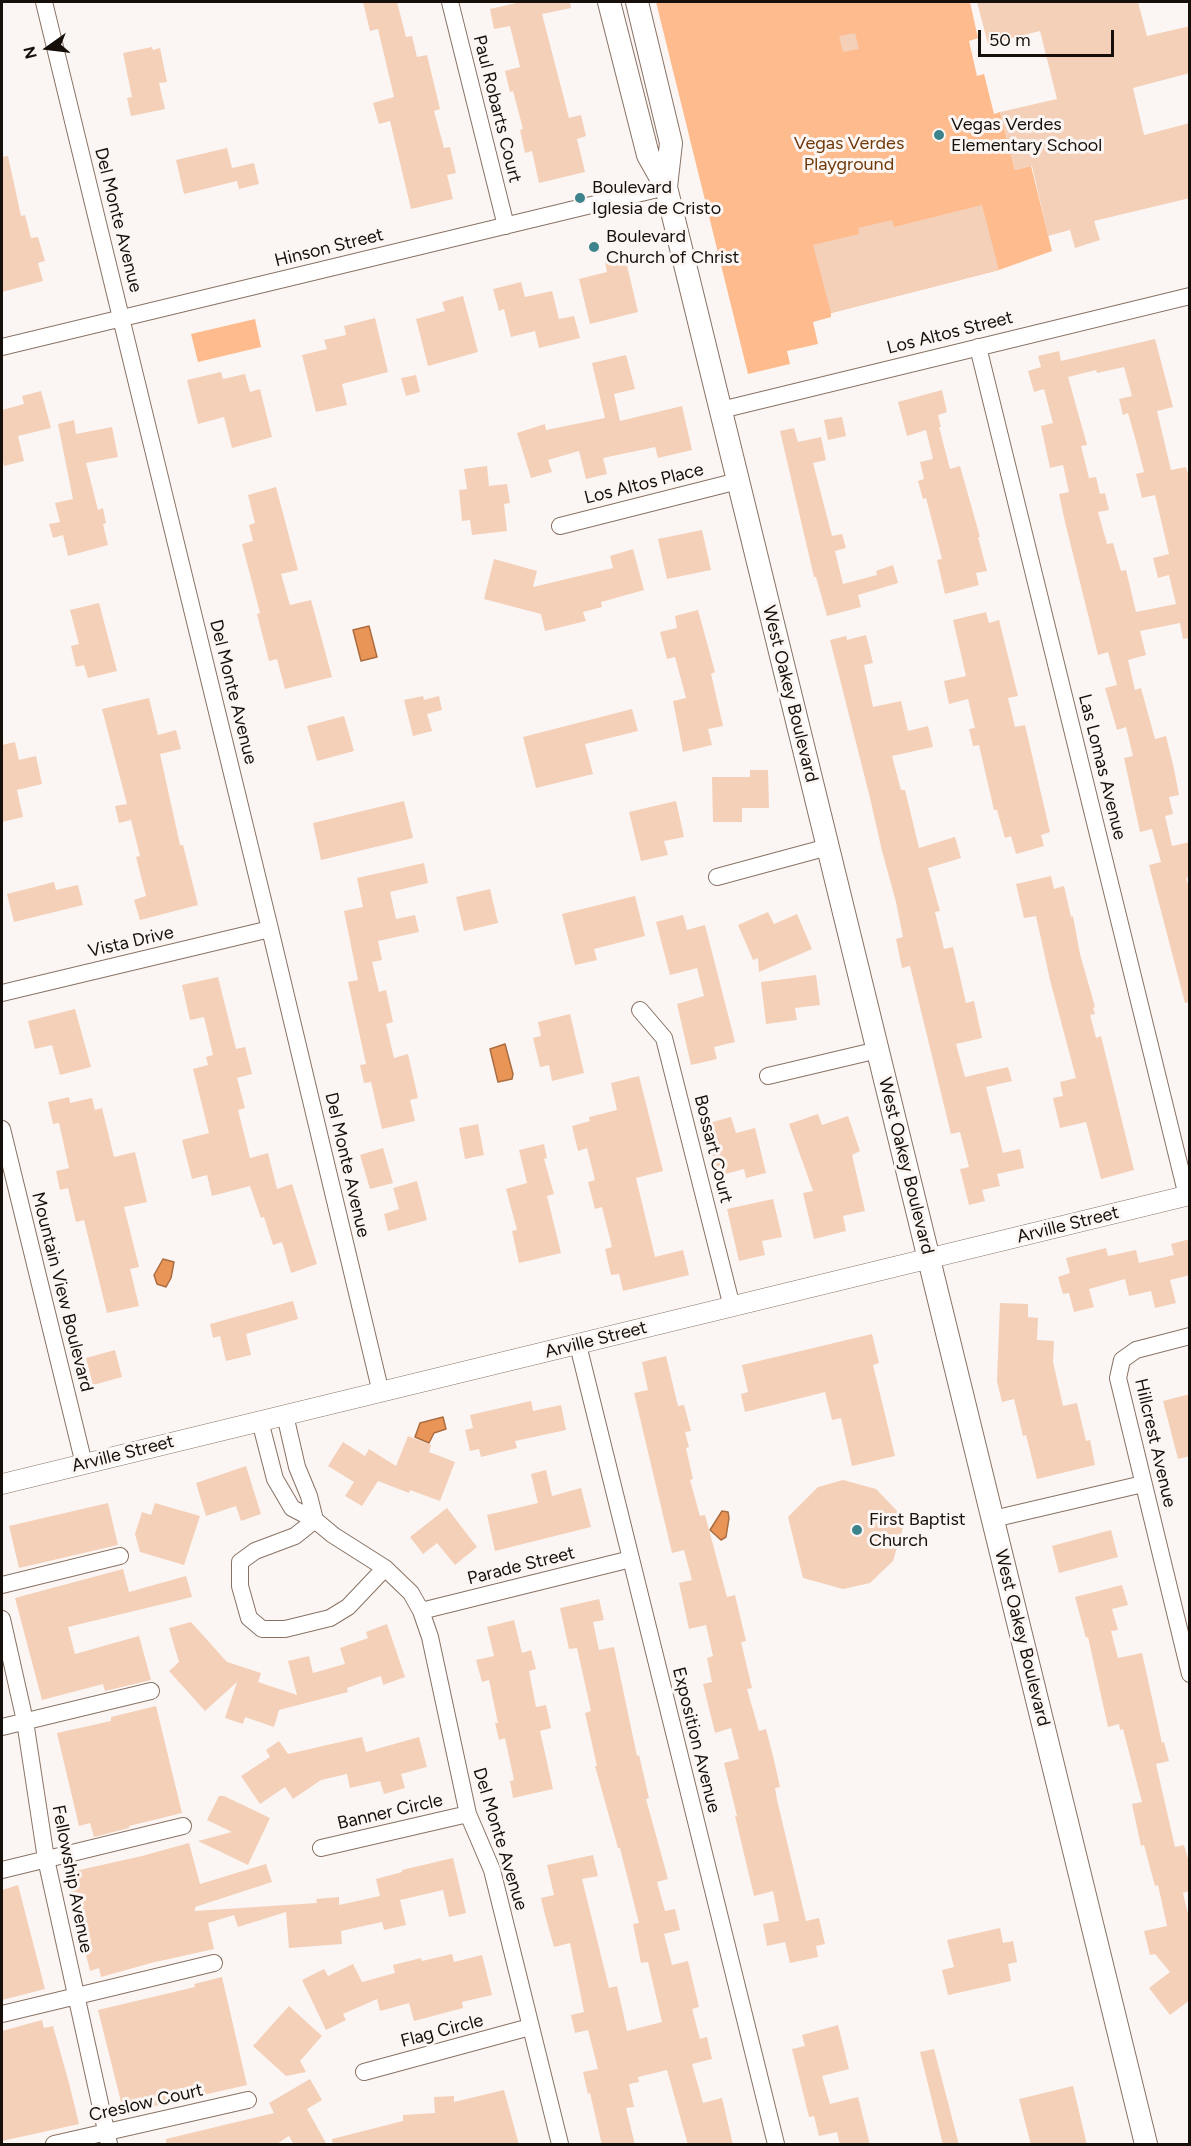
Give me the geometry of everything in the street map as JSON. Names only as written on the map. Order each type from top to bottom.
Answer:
[{"type":"main road","name":"West Oakey Boulevard","points":[[609,2],[648,155],[666,187],[1146,2145]]},
{"type":"main road","name":"West Oakey Boulevard","points":[[637,2],[671,143],[666,187]]},
{"type":"street","name":"Del Monte Avenue","points":[[44,2],[381,1393]]},
{"type":"street","name":"Paul Robarts Court","points":[[450,2],[506,226]]},
{"type":"street","name":"Hinson Street","points":[[2,347],[666,187]]},
{"type":"street","name":"Los Altos Street","points":[[721,410],[1190,296]]},
{"type":"street","name":"Las Lomas Avenue","points":[[978,347],[1188,1195]]},
{"type":"street","name":"Los Altos Place","points":[[560,526],[738,481]]},
{"type":"street","points":[[717,877],[828,847]]},
{"type":"street","name":"Vista Drive","points":[[2,993],[270,929]]},
{"type":"street","name":"Bossart Court","points":[[640,1010],[664,1038],[732,1307]]},
{"type":"street","points":[[768,1076],[878,1050]]},
{"type":"street","name":"Mountain View Boulevard","points":[[2,1129],[84,1464]]},
{"type":"street","name":"Arville Street","points":[[2,1484],[1188,1195]]},
{"type":"street","name":"Hillcrest Avenue","points":[[1190,1336],[1136,1350],[1122,1360],[1118,1378],[1190,1674]]},
{"type":"street","name":"Exposition Avenue","points":[[578,1345],[776,2145]]},
{"type":"street","points":[[285,1415],[297,1467],[315,1520],[295,1536],[255,1551],[240,1562],[240,1586],[249,1618],[262,1629],[285,1629],[330,1618],[348,1606],[384,1568]]},
{"type":"street","name":"Del Monte Avenue","points":[[260,1421],[275,1479],[292,1508],[315,1520],[333,1535],[384,1568],[411,1593],[421,1611],[430,1637],[468,1814],[492,1870],[560,2145]]},
{"type":"street","points":[[993,1519],[1143,1484]]},
{"type":"street","points":[[2,1585],[120,1556]]},
{"type":"street","name":"Parade Street","points":[[421,1611],[631,1559]]},
{"type":"street","name":"Fellowship Avenue","points":[[2,1619],[25,1721],[46,1859],[107,2138]]},
{"type":"street","points":[[2,1727],[151,1691]]},
{"type":"street","name":"Banner Circle","points":[[321,1848],[468,1814]]},
{"type":"street","points":[[2,1870],[183,1826]]},
{"type":"street","points":[[2,2014],[214,1963]]},
{"type":"street","name":"Flag Circle","points":[[364,2072],[530,2027]]},
{"type":"street","name":"Creslow Court","points":[[54,2145],[107,2138],[248,2100]]},
{"type":"green space","name":"Vegas Verdes Playground","points":[[656,2],[970,2],[978,38],[969,41],[977,76],[984,74],[994,114],[1000,112],[1015,170],[1031,166],[1052,251],[999,270],[831,313],[831,317],[813,322],[818,344],[787,351],[790,364],[748,374]]},
{"type":"green space","points":[[255,319],[261,347],[198,362],[191,334]]},
{"type":"shaded area","points":[[369,626],[377,657],[361,661],[353,630]]},
{"type":"shaded area","points":[[505,1044],[513,1074],[512,1079],[498,1082],[490,1049]]},
{"type":"shaded area","points":[[163,1259],[174,1262],[171,1278],[166,1287],[157,1284],[154,1275]]},
{"type":"shaded area","points":[[443,1417],[446,1429],[434,1433],[429,1443],[415,1437],[420,1423]]},
{"type":"shaded area","points":[[722,1511],[728,1512],[729,1518],[726,1537],[721,1540],[710,1530]]},
{"type":"building","points":[[363,2],[397,2],[406,37],[412,36],[417,57],[427,55],[440,109],[434,111],[444,148],[450,147],[456,173],[447,175],[453,199],[411,209],[390,121],[379,124],[373,103],[394,97],[378,29],[370,31]]},
{"type":"building","points":[[521,2],[570,2],[571,8],[542,14],[569,118],[581,115],[586,136],[577,139],[585,172],[539,183],[532,151],[525,153],[520,130],[523,129],[505,71],[520,67],[510,26],[494,29],[490,9]]},
{"type":"building","points":[[977,2],[1138,2],[1147,36],[1190,26],[1190,73],[1133,88],[1144,135],[1190,123],[1190,198],[1094,221],[1100,240],[1075,248],[1070,230],[1048,236],[1032,166],[1015,170],[1000,112],[1057,99],[1040,31],[988,44]]},
{"type":"building","points":[[855,33],[859,49],[843,52],[839,36]]},
{"type":"building","points":[[152,47],[153,50],[160,48],[167,82],[159,83],[165,109],[131,116],[127,98],[132,97],[123,53]]},
{"type":"building","points":[[227,148],[232,168],[254,163],[259,184],[239,189],[237,181],[184,194],[176,160]]},
{"type":"building","points":[[8,156],[21,216],[25,215],[31,238],[38,237],[45,261],[38,263],[43,281],[2,292],[2,157]]},
{"type":"building","points":[[982,205],[999,270],[831,313],[813,245],[859,234],[858,228],[892,220],[894,227]]},
{"type":"building","points":[[625,257],[638,312],[590,324],[579,279],[607,272],[605,262]]},
{"type":"building","points":[[521,282],[525,297],[552,291],[559,319],[574,316],[580,338],[539,348],[535,331],[511,337],[504,309],[499,311],[493,289]]},
{"type":"building","points":[[463,296],[478,352],[428,366],[416,319],[445,311],[442,302]]},
{"type":"building","points":[[375,318],[388,372],[342,384],[347,405],[316,412],[302,355],[327,349],[324,340],[346,335],[344,326]]},
{"type":"building","points":[[1155,339],[1173,407],[1157,411],[1171,470],[1186,467],[1190,481],[1190,638],[1183,639],[1180,623],[1140,631],[1146,655],[1128,660],[1135,690],[1141,688],[1155,739],[1166,736],[1174,769],[1179,795],[1169,797],[1173,814],[1165,816],[1172,846],[1190,842],[1190,877],[1186,878],[1190,891],[1190,1002],[1185,1003],[1149,865],[1161,862],[1152,829],[1140,832],[1124,758],[1133,756],[1126,727],[1117,730],[1105,688],[1117,685],[1108,652],[1098,655],[1065,522],[1059,494],[1069,492],[1063,465],[1050,468],[1041,426],[1053,423],[1044,389],[1034,392],[1028,371],[1041,367],[1038,356],[1059,351],[1061,361]],"holes":[[[1124,367],[1132,396],[1119,399],[1123,415],[1128,413],[1144,472],[1136,474],[1142,498],[1155,495],[1169,554],[1153,558],[1158,578],[1169,575],[1176,604],[1136,612],[1126,570],[1121,571],[1113,543],[1107,544],[1098,512],[1109,510],[1105,493],[1100,494],[1096,477],[1089,478],[1081,446],[1087,445],[1068,377],[1096,370],[1097,373]]]},
{"type":"building","points":[[626,355],[635,389],[614,394],[620,421],[682,406],[692,450],[658,458],[655,447],[603,458],[607,474],[586,479],[579,451],[548,460],[552,472],[531,478],[517,433],[545,424],[546,430],[605,418],[592,363]]},
{"type":"building","points":[[221,372],[223,379],[245,374],[250,392],[260,389],[272,437],[232,448],[224,417],[198,424],[187,380]]},
{"type":"building","points":[[416,375],[420,392],[406,396],[401,378]]},
{"type":"building","points":[[942,390],[947,412],[938,415],[941,427],[939,427],[950,469],[960,466],[987,571],[976,573],[979,585],[945,594],[937,560],[942,559],[926,498],[923,499],[918,481],[924,479],[920,462],[933,459],[926,430],[907,436],[898,402]]},
{"type":"building","points":[[41,391],[51,428],[18,436],[24,461],[4,466],[2,410],[24,404],[22,396]]},
{"type":"building","points":[[842,417],[846,436],[828,440],[824,420]]},
{"type":"building","points":[[74,420],[76,434],[112,427],[118,457],[86,463],[98,510],[103,508],[106,523],[103,524],[108,545],[68,556],[63,535],[53,538],[49,524],[60,522],[55,503],[73,499],[58,424]]},
{"type":"building","points":[[794,428],[798,442],[821,437],[826,460],[813,463],[832,536],[842,534],[846,548],[835,551],[843,584],[877,575],[876,571],[893,565],[898,583],[858,595],[861,607],[827,616],[816,577],[814,577],[780,431]]},
{"type":"building","points":[[487,466],[489,486],[507,484],[510,503],[504,504],[507,531],[472,535],[470,520],[462,521],[459,490],[467,489],[464,469]]},
{"type":"building","points":[[276,487],[298,570],[281,574],[290,605],[311,600],[332,677],[285,689],[277,659],[269,661],[257,614],[260,613],[242,544],[253,541],[249,525],[255,523],[248,495]]},
{"type":"building","points":[[702,530],[711,570],[667,579],[658,539]]},
{"type":"building","points":[[633,549],[644,590],[601,602],[602,607],[583,612],[586,621],[545,631],[541,614],[484,599],[494,559],[537,571],[533,587],[613,568],[610,556]]},
{"type":"building","points":[[99,603],[117,671],[88,678],[84,665],[76,667],[71,646],[79,644],[70,610]]},
{"type":"building","points":[[698,610],[715,672],[711,674],[723,726],[708,729],[712,745],[683,752],[673,701],[686,698],[675,657],[667,659],[660,632],[677,628],[675,616]]},
{"type":"building","points":[[986,612],[989,623],[999,620],[1018,696],[1008,698],[1015,727],[1025,725],[1050,832],[1041,835],[1044,846],[1016,854],[1011,836],[1005,838],[997,810],[994,810],[979,745],[973,746],[969,729],[975,728],[968,699],[949,704],[944,681],[966,676],[953,620]]},
{"type":"building","points":[[866,635],[873,663],[864,665],[873,707],[901,701],[908,731],[928,726],[933,747],[892,756],[901,790],[905,790],[919,848],[955,837],[961,858],[928,868],[940,911],[935,912],[944,949],[953,947],[966,1003],[974,1001],[982,1038],[956,1044],[965,1077],[1008,1067],[1012,1081],[986,1087],[1003,1153],[1020,1149],[1024,1168],[997,1174],[1000,1186],[982,1190],[985,1201],[969,1205],[960,1169],[969,1167],[960,1132],[951,1134],[910,966],[902,968],[896,939],[903,937],[896,902],[830,640],[846,636],[847,640]]},
{"type":"building","points":[[423,696],[424,700],[439,696],[442,710],[427,714],[432,731],[413,736],[404,700]]},
{"type":"building","points":[[149,698],[158,735],[176,730],[181,749],[160,754],[180,845],[183,845],[198,905],[140,920],[134,900],[146,896],[136,857],[140,856],[131,820],[119,823],[115,806],[127,804],[102,709]]},
{"type":"building","points":[[632,709],[638,731],[585,744],[593,774],[536,788],[523,737]]},
{"type":"building","points":[[344,716],[354,751],[317,761],[307,726]]},
{"type":"building","points":[[15,742],[19,760],[36,756],[42,784],[17,790],[23,817],[2,822],[2,745]]},
{"type":"building","points":[[750,770],[768,770],[769,808],[742,808],[742,822],[713,822],[712,777],[750,777]]},
{"type":"building","points":[[404,801],[413,838],[321,860],[313,823]]},
{"type":"building","points":[[676,801],[684,837],[664,841],[668,855],[641,861],[629,812]]},
{"type":"building","points":[[424,863],[428,883],[390,892],[396,919],[415,915],[419,932],[378,941],[382,960],[372,962],[379,992],[386,990],[393,1022],[386,1024],[394,1058],[408,1054],[418,1098],[410,1100],[415,1121],[382,1129],[371,1082],[364,1083],[360,1065],[366,1064],[348,982],[358,980],[344,911],[363,907],[357,878]]},
{"type":"building","points":[[1051,876],[1054,889],[1064,886],[1071,917],[1073,916],[1080,954],[1095,1007],[1093,1008],[1095,1014],[1090,1015],[1096,1038],[1101,1036],[1134,1170],[1101,1179],[1086,1122],[1060,1128],[1053,1098],[1063,1096],[1060,1082],[1076,1078],[1036,916],[1024,918],[1016,884]]},
{"type":"building","points":[[54,882],[56,890],[78,885],[83,905],[14,922],[7,894]]},
{"type":"building","points":[[490,889],[498,923],[464,931],[456,897]]},
{"type":"building","points":[[635,896],[645,936],[594,949],[597,960],[575,965],[562,914]]},
{"type":"building","points":[[768,912],[774,924],[797,914],[812,949],[759,972],[758,958],[753,960],[738,925]]},
{"type":"building","points":[[683,915],[687,930],[705,925],[735,1042],[714,1047],[717,1059],[691,1065],[677,1004],[704,996],[697,968],[670,975],[656,922]]},
{"type":"building","points":[[816,975],[820,1005],[795,1008],[797,1020],[766,1024],[761,982]]},
{"type":"building","points":[[218,977],[236,1049],[245,1047],[252,1074],[237,1078],[245,1108],[238,1110],[250,1158],[268,1153],[277,1189],[292,1184],[317,1264],[291,1273],[282,1242],[273,1245],[250,1186],[212,1196],[207,1175],[192,1179],[182,1140],[209,1133],[193,1069],[208,1065],[206,1057],[213,1055],[204,1017],[190,1020],[182,985]]},
{"type":"building","points":[[75,1009],[91,1067],[60,1075],[52,1045],[35,1049],[28,1021]]},
{"type":"building","points":[[570,1014],[584,1073],[552,1081],[549,1065],[540,1067],[533,1038],[541,1036],[538,1022]]},
{"type":"building","points":[[639,1076],[663,1171],[636,1178],[655,1257],[683,1250],[689,1275],[623,1291],[619,1274],[611,1275],[605,1249],[612,1247],[602,1207],[595,1209],[588,1182],[595,1180],[587,1148],[578,1151],[572,1126],[590,1121],[589,1117],[617,1110],[611,1083]]},
{"type":"building","points":[[69,1097],[70,1103],[92,1098],[95,1110],[102,1108],[114,1157],[135,1152],[147,1202],[124,1207],[139,1267],[130,1269],[139,1306],[107,1313],[84,1220],[76,1222],[68,1188],[60,1190],[56,1171],[69,1168],[59,1123],[53,1124],[48,1102]]},
{"type":"building","points":[[818,1114],[822,1125],[848,1116],[860,1151],[852,1155],[865,1211],[843,1216],[846,1231],[814,1239],[803,1193],[813,1191],[789,1124]]},
{"type":"building","points":[[731,1117],[736,1133],[755,1128],[766,1173],[746,1178],[744,1169],[718,1176],[705,1124]]},
{"type":"building","points":[[478,1124],[484,1155],[465,1159],[459,1128]]},
{"type":"building","points":[[544,1144],[547,1158],[544,1159],[554,1194],[547,1196],[561,1253],[519,1263],[512,1231],[517,1230],[506,1189],[527,1183],[519,1150]]},
{"type":"building","points":[[383,1148],[393,1183],[370,1189],[360,1155]]},
{"type":"building","points":[[417,1181],[427,1220],[388,1231],[384,1214],[399,1209],[393,1188]]},
{"type":"building","points":[[773,1199],[782,1237],[762,1241],[765,1255],[739,1261],[727,1209]]},
{"type":"building","points":[[1190,1239],[1190,1275],[1170,1280],[1176,1303],[1155,1308],[1151,1291],[1129,1296],[1125,1279],[1089,1289],[1094,1307],[1074,1312],[1069,1293],[1063,1294],[1058,1277],[1070,1273],[1066,1258],[1106,1248],[1108,1256],[1136,1250],[1139,1263],[1174,1255],[1171,1244]]},
{"type":"building","points":[[293,1301],[298,1319],[246,1334],[251,1355],[226,1361],[220,1336],[213,1338],[210,1324]]},
{"type":"building","points":[[1000,1303],[1028,1304],[1028,1317],[1038,1318],[1037,1340],[1054,1341],[1053,1362],[1063,1406],[1077,1403],[1086,1441],[1090,1440],[1095,1465],[1037,1479],[1014,1399],[1002,1402],[997,1381]]},
{"type":"building","points":[[872,1334],[879,1363],[873,1365],[895,1456],[852,1466],[841,1418],[832,1420],[825,1392],[745,1412],[741,1394],[748,1392],[742,1365]]},
{"type":"building","points":[[115,1350],[122,1377],[93,1385],[86,1358]]},
{"type":"building","points":[[666,1356],[678,1406],[684,1405],[691,1431],[685,1432],[689,1447],[686,1448],[693,1479],[690,1480],[700,1516],[705,1515],[727,1597],[735,1595],[746,1641],[741,1642],[752,1688],[747,1689],[759,1731],[766,1729],[774,1760],[780,1787],[775,1788],[777,1800],[806,1921],[819,1918],[825,1944],[816,1946],[818,1957],[790,1963],[785,1942],[767,1946],[763,1924],[779,1921],[773,1891],[754,1896],[724,1763],[739,1759],[731,1728],[715,1733],[703,1684],[712,1682],[707,1658],[713,1656],[706,1625],[689,1629],[679,1583],[692,1580],[684,1550],[672,1553],[634,1393],[648,1390],[642,1362]]},
{"type":"building","points":[[1190,1394],[1190,1456],[1178,1459],[1163,1401]]},
{"type":"building","points":[[531,1401],[533,1411],[561,1405],[566,1430],[515,1441],[517,1448],[481,1457],[479,1449],[470,1451],[465,1430],[473,1428],[470,1415]]},
{"type":"building","points":[[408,1436],[431,1445],[429,1452],[455,1462],[440,1501],[410,1490],[409,1493],[378,1481],[362,1506],[345,1496],[354,1482],[328,1466],[343,1442],[365,1456],[369,1449],[396,1466]]},
{"type":"building","points":[[246,1466],[261,1514],[241,1521],[236,1506],[206,1516],[196,1483]]},
{"type":"building","points":[[546,1470],[552,1496],[581,1488],[591,1527],[495,1551],[487,1515],[538,1503],[531,1474]]},
{"type":"building","points":[[843,1480],[876,1489],[901,1515],[904,1524],[893,1561],[870,1583],[843,1589],[803,1578],[788,1517],[818,1487]]},
{"type":"building","points":[[108,1503],[118,1545],[19,1568],[9,1526]]},
{"type":"building","points":[[155,1503],[200,1516],[184,1565],[140,1552],[135,1534],[142,1512],[151,1515]]},
{"type":"building","points":[[447,1508],[477,1547],[455,1565],[437,1543],[423,1554],[410,1537]]},
{"type":"building","points":[[1111,1530],[1118,1557],[1059,1573],[1052,1546]]},
{"type":"building","points":[[123,1569],[129,1592],[186,1576],[192,1597],[68,1627],[75,1654],[139,1636],[151,1680],[105,1691],[103,1684],[42,1700],[15,1598]]},
{"type":"building","points":[[1122,1585],[1128,1605],[1112,1609],[1118,1630],[1111,1631],[1118,1658],[1142,1653],[1162,1743],[1164,1742],[1169,1761],[1156,1764],[1175,1847],[1184,1845],[1190,1866],[1190,1891],[1183,1893],[1190,1922],[1190,2000],[1170,2015],[1149,1988],[1170,1972],[1155,1954],[1150,1955],[1144,1931],[1167,1926],[1158,1885],[1155,1886],[1144,1845],[1141,1846],[1132,1804],[1142,1802],[1123,1729],[1120,1730],[1119,1724],[1108,1727],[1088,1637],[1086,1638],[1075,1597]]},
{"type":"building","points":[[599,1599],[604,1620],[593,1622],[599,1650],[614,1647],[637,1756],[639,1755],[649,1798],[646,1799],[668,1879],[657,1882],[665,1911],[675,1909],[680,1930],[664,1934],[672,1965],[688,1961],[699,2007],[692,2009],[700,2039],[707,2037],[712,2059],[692,2064],[703,2103],[722,2098],[733,2145],[688,2145],[667,2070],[638,2077],[639,2082],[629,2084],[634,2107],[626,2108],[635,2145],[602,2145],[590,2093],[588,2094],[583,2072],[598,2069],[588,2030],[575,2033],[571,2015],[584,2012],[570,1943],[554,1947],[545,1915],[541,1898],[554,1895],[547,1865],[593,1855],[598,1876],[582,1879],[609,1988],[617,1986],[627,2031],[662,2022],[648,1962],[641,1963],[633,1924],[639,1923],[620,1848],[618,1848],[595,1766],[597,1766],[585,1713],[591,1711],[577,1648],[569,1649],[560,1608]]},
{"type":"building","points":[[514,1620],[522,1653],[531,1650],[536,1669],[529,1671],[536,1707],[546,1705],[551,1728],[540,1731],[553,1789],[513,1798],[510,1781],[514,1780],[505,1738],[499,1740],[495,1723],[498,1723],[489,1680],[482,1682],[476,1660],[494,1656],[487,1627]]},
{"type":"building","points":[[191,1622],[227,1662],[261,1673],[258,1682],[297,1695],[288,1661],[309,1656],[313,1673],[345,1664],[340,1648],[368,1638],[366,1632],[387,1624],[405,1677],[383,1685],[381,1676],[347,1688],[348,1692],[279,1710],[274,1727],[245,1717],[243,1724],[225,1718],[237,1682],[205,1711],[169,1671],[179,1662],[169,1628]]},
{"type":"building","points":[[156,1706],[182,1813],[94,1837],[90,1823],[79,1826],[57,1733],[111,1721],[111,1717]]},
{"type":"building","points":[[362,1737],[366,1752],[419,1737],[427,1767],[401,1774],[405,1788],[384,1794],[380,1781],[350,1788],[347,1774],[321,1780],[293,1799],[285,1787],[260,1804],[241,1776],[270,1757],[266,1750],[279,1741],[288,1754]]},
{"type":"building","points":[[219,1796],[224,1796],[270,1818],[248,1865],[198,1841],[232,1832],[207,1820]]},
{"type":"building","points":[[189,1843],[200,1884],[266,1864],[272,1882],[195,1907],[195,1911],[317,1903],[316,1899],[339,1897],[339,1905],[380,1896],[376,1879],[402,1872],[402,1870],[453,1858],[466,1913],[449,1917],[443,1890],[400,1900],[406,1925],[384,1930],[382,1922],[341,1931],[342,1944],[289,1948],[286,1912],[238,1927],[234,1915],[208,1923],[214,1949],[101,1977],[99,1968],[90,1971],[66,1873]]},
{"type":"building","points":[[18,1885],[45,1989],[2,2000],[2,1890]]},
{"type":"building","points":[[1000,1928],[1003,1943],[1013,1941],[1017,1962],[1008,1964],[1011,1981],[948,1995],[942,1970],[954,1967],[947,1940]]},
{"type":"building","points":[[452,1954],[454,1962],[482,1955],[492,1995],[462,2002],[463,2008],[414,2021],[409,2003],[380,2011],[377,1999],[343,2014],[346,2020],[326,2030],[302,1980],[324,1969],[328,1976],[353,1964],[362,1982],[395,1973],[393,1965]]},
{"type":"building","points":[[222,1977],[247,2085],[138,2110],[137,2103],[122,2106],[98,2010],[195,1987],[194,1984]]},
{"type":"building","points":[[289,2006],[322,2036],[300,2061],[306,2072],[286,2076],[253,2046]]},
{"type":"building","points":[[42,2020],[44,2028],[53,2026],[79,2124],[2,2141],[2,2031]]},
{"type":"building","points":[[838,2025],[849,2069],[822,2076],[830,2104],[858,2097],[870,2145],[840,2145],[837,2132],[819,2136],[814,2116],[809,2117],[792,2049],[805,2046],[802,2035]]},
{"type":"building","points":[[934,2049],[959,2145],[943,2145],[920,2052]]},
{"type":"building","points":[[310,2079],[322,2100],[307,2109],[327,2145],[294,2145],[289,2136],[275,2145],[166,2145],[166,2139],[274,2113],[269,2103]]},
{"type":"building","points":[[1073,2086],[1087,2145],[1031,2145],[1019,2099]]},
{"type":"building","points":[[504,2090],[519,2145],[333,2145],[332,2139],[403,2121],[403,2115],[435,2113],[434,2097],[454,2096],[454,2102]]},
{"type":"place","name":"Vegas Verdes Elementary School","points":[[939,135]]},
{"type":"place","name":"Boulevard Iglesia de Cristo","points":[[580,198]]},
{"type":"place","name":"Boulevard Church of Christ","points":[[594,247]]},
{"type":"place","name":"First Baptist Church","points":[[857,1530]]}]
